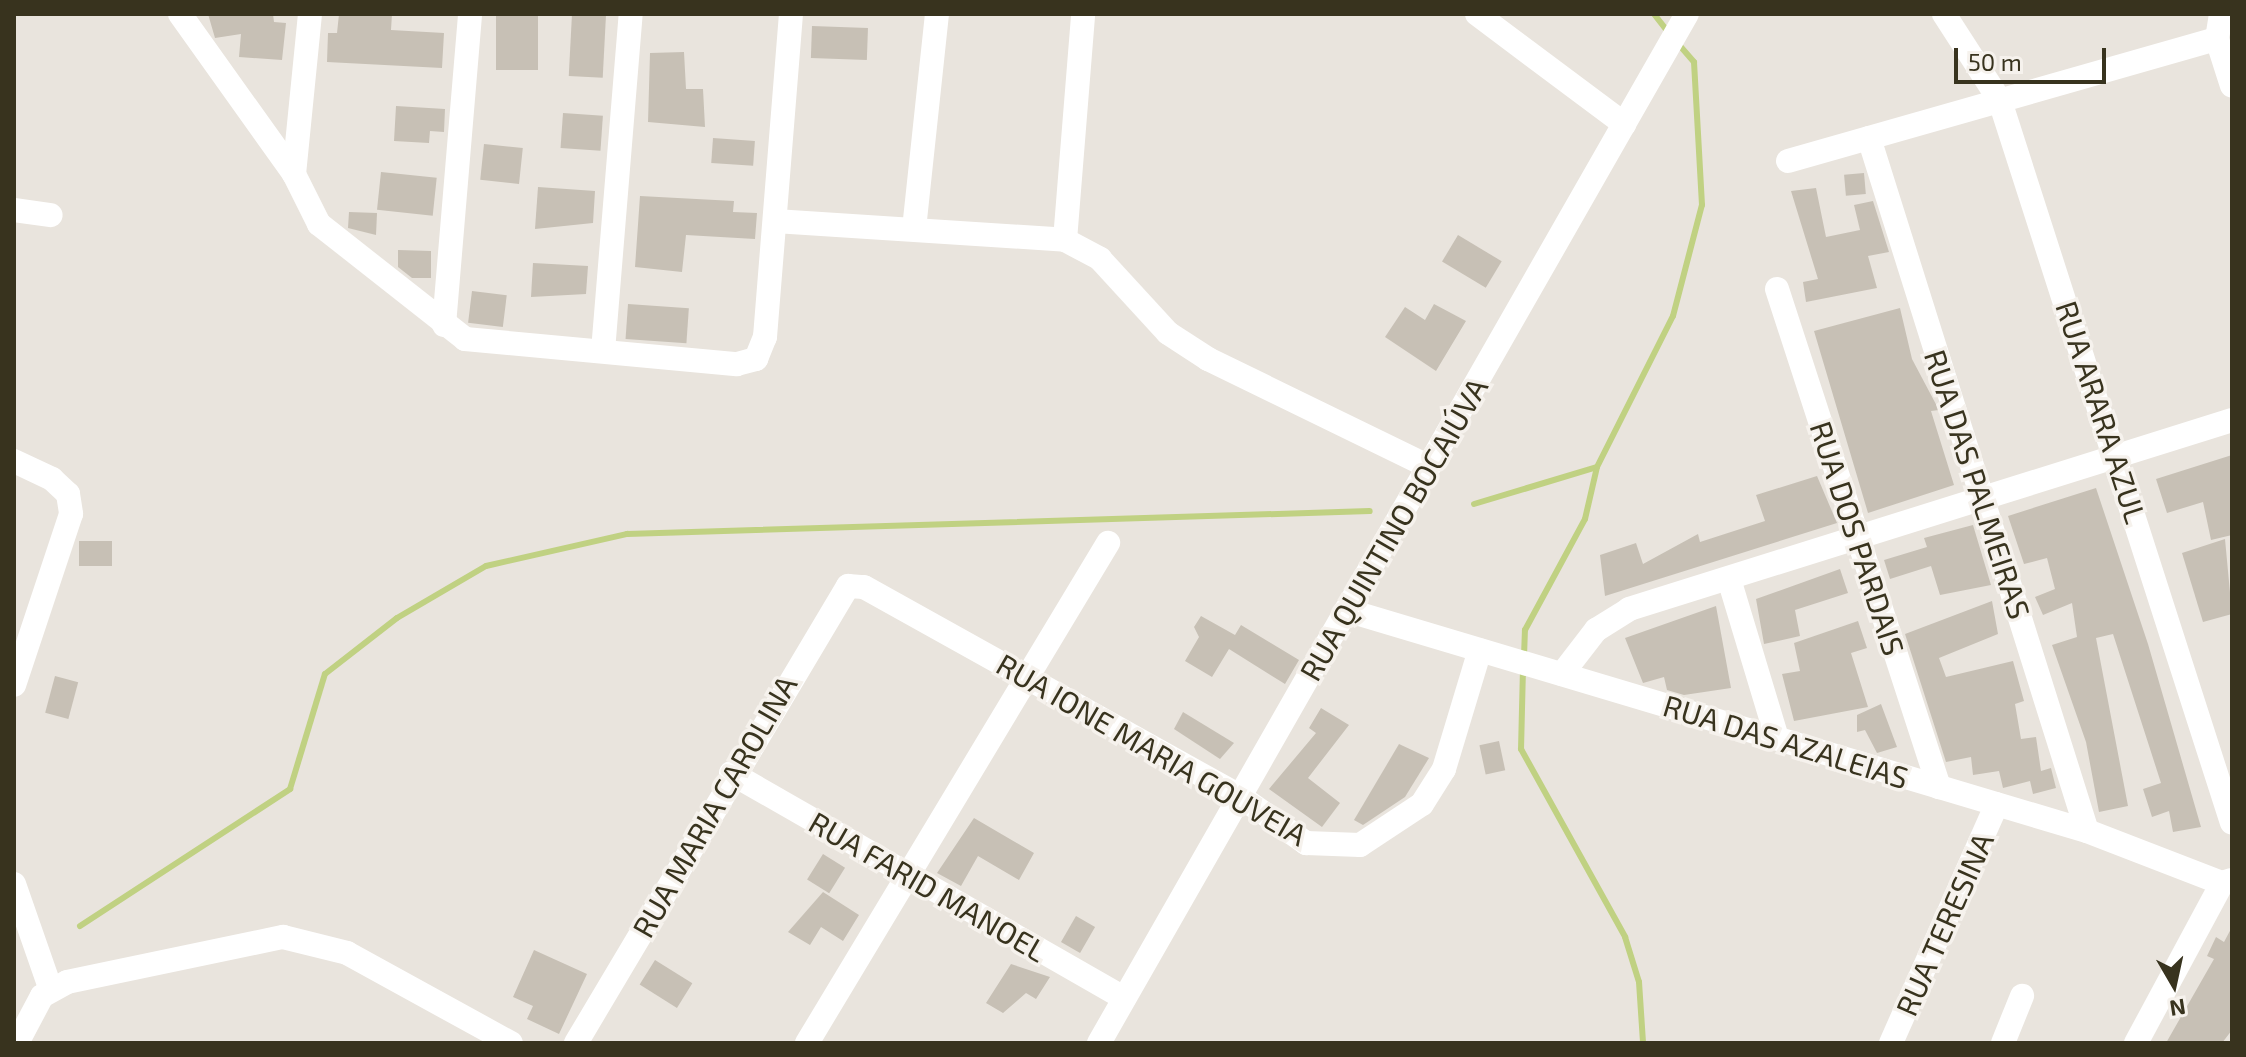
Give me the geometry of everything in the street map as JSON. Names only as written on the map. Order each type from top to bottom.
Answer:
[{"type":"street","points":[[180,14],[294,174],[319,224],[465,339],[737,364],[756,359],[775,221],[791,14]]},
{"type":"street","points":[[294,174],[310,14]]},
{"type":"street","points":[[444,325],[470,14]]},
{"type":"street","points":[[603,351],[631,14]]},
{"type":"street","points":[[914,229],[937,14]]},
{"type":"street","points":[[1065,240],[1083,14]]},
{"type":"street","points":[[1477,14],[1624,124]]},
{"type":"street","name":"RUA ARARA AZUL","points":[[1944,14],[2000,101],[2118,458],[2232,823]]},
{"type":"street","points":[[2221,14],[2217,39],[2232,86]]},
{"type":"street","name":"RUA QUINTINO BOCAIÚVA","points":[[1099,1043],[1683,21]]},
{"type":"street","points":[[1788,161],[2217,39]]},
{"type":"street","name":"RUA DAS PALMEIRAS","points":[[1869,138],[2087,831]]},
{"type":"street","points":[[14,210],[51,215]]},
{"type":"street","points":[[775,221],[1065,240],[1100,259],[1168,333],[1208,359],[1429,467]]},
{"type":"street","name":"RUA DOS PARDAIS","points":[[1777,289],[1939,787]]},
{"type":"street","points":[[1554,671],[1596,630],[1629,609],[2232,420]]},
{"type":"street","points":[[14,461],[52,479],[68,494],[71,514],[14,685]]},
{"type":"street","points":[[807,1043],[910,875],[1025,675],[1108,543]]},
{"type":"street","points":[[1729,579],[1777,738]]},
{"type":"street","name":"RUA MARIA CAROLINA","points":[[576,1043],[837,596],[848,586],[864,587]]},
{"type":"street","name":"RUA IONE MARIA GOUVEIA","points":[[864,587],[1241,797],[1306,843],[1360,845],[1396,827],[1422,804],[1444,769],[1480,650]]},
{"type":"street","name":"RUA DAS AZALEIAS","points":[[1346,610],[2087,831],[2195,867],[2227,882]]},
{"type":"street","name":"RUA FARID MANOEL","points":[[731,773],[1124,998]]},
{"type":"street","name":"RUA TERESINA","points":[[1891,1043],[1997,804]]},
{"type":"street","points":[[2136,1043],[2227,882]]},
{"type":"street","points":[[14,884],[51,990]]},
{"type":"street","points":[[17,1043],[51,990],[239,944],[314,940],[511,1043]]},
{"type":"street","points":[[2003,1043],[2022,996]]},
{"type":"building","points":[[208,14],[273,14],[274,22],[286,23],[282,60],[239,57],[241,34],[215,38]]},
{"type":"building","points":[[339,14],[392,14],[391,30],[444,33],[442,68],[327,62],[328,33],[337,33]]},
{"type":"building","points":[[496,14],[538,14],[538,70],[496,70]]},
{"type":"building","points":[[572,14],[606,16],[603,78],[569,76]]},
{"type":"building","points":[[812,26],[868,28],[867,60],[811,58]]},
{"type":"building","points":[[684,52],[686,89],[703,89],[705,127],[648,122],[650,53]]},
{"type":"building","points":[[396,106],[445,109],[444,132],[430,131],[429,143],[394,141]]},
{"type":"building","points":[[563,113],[603,116],[600,151],[561,148]]},
{"type":"building","points":[[713,138],[755,141],[753,166],[711,163]]},
{"type":"building","points":[[484,144],[523,148],[519,184],[480,180]]},
{"type":"building","points":[[381,172],[437,178],[433,216],[377,210]]},
{"type":"building","points":[[1864,173],[1866,194],[1846,196],[1844,175]]},
{"type":"building","points":[[538,187],[595,191],[593,223],[535,229]]},
{"type":"building","points":[[1816,188],[1826,237],[1860,230],[1854,205],[1873,201],[1889,252],[1868,256],[1877,288],[1806,302],[1803,282],[1818,279],[1791,191]]},
{"type":"building","points":[[640,196],[734,201],[733,212],[757,213],[755,239],[686,235],[682,272],[635,267]]},
{"type":"building","points":[[349,212],[377,213],[376,235],[348,228]]},
{"type":"building","points":[[1458,235],[1502,261],[1486,288],[1442,262]]},
{"type":"building","points":[[398,250],[431,251],[431,278],[412,278],[398,267]]},
{"type":"building","points":[[533,263],[588,266],[586,294],[531,297]]},
{"type":"building","points":[[472,291],[507,295],[503,327],[468,323]]},
{"type":"building","points":[[628,304],[689,308],[686,343],[626,339]]},
{"type":"building","points":[[1434,304],[1466,321],[1436,371],[1385,337],[1405,307],[1425,320]]},
{"type":"building","points":[[1900,308],[1912,359],[1939,410],[1931,411],[1954,485],[1868,513],[1814,331]]},
{"type":"building","points":[[2232,455],[2232,535],[2211,540],[2203,502],[2167,513],[2156,479]]},
{"type":"building","points":[[1817,476],[1837,523],[1605,596],[1600,555],[1636,543],[1643,564],[1698,534],[1700,542],[1765,521],[1756,495]]},
{"type":"building","points":[[2096,488],[2148,644],[2201,827],[2173,832],[2169,811],[2152,817],[2143,789],[2161,783],[2113,634],[2096,638],[2128,806],[2099,812],[2086,742],[2052,645],[2077,637],[2072,603],[2043,615],[2035,597],[2055,589],[2047,558],[2024,564],[2008,516]]},
{"type":"building","points":[[1973,525],[1991,585],[1940,595],[1931,566],[1890,579],[1884,560],[1927,547],[1924,538]]},
{"type":"building","points":[[2225,539],[2232,614],[2203,622],[2182,553]]},
{"type":"building","points":[[79,541],[112,541],[112,566],[79,566]]},
{"type":"building","points":[[1840,569],[1848,593],[1795,610],[1800,636],[1764,644],[1756,599]]},
{"type":"building","points":[[1992,601],[1998,634],[1939,658],[1946,677],[2013,661],[2024,701],[2015,704],[2021,739],[2036,737],[2041,771],[2051,768],[2056,788],[2033,794],[2030,781],[2003,788],[1999,771],[1973,775],[1971,757],[1946,762],[1905,634]]},
{"type":"building","points":[[1716,606],[1731,688],[1684,695],[1667,690],[1664,677],[1643,683],[1625,638]]},
{"type":"building","points":[[1201,616],[1235,635],[1241,625],[1299,660],[1285,684],[1229,649],[1212,677],[1185,661],[1199,637],[1194,627]]},
{"type":"building","points":[[1858,621],[1867,648],[1851,653],[1868,707],[1794,721],[1782,674],[1800,671],[1794,643]]},
{"type":"building","points":[[55,676],[78,682],[68,719],[45,713]]},
{"type":"building","points":[[1881,704],[1897,747],[1877,753],[1865,730],[1857,732],[1857,715]]},
{"type":"building","points":[[1321,708],[1349,725],[1308,778],[1340,803],[1322,827],[1269,789],[1316,733],[1309,728]]},
{"type":"building","points":[[1183,712],[1234,743],[1220,759],[1174,729]]},
{"type":"building","points":[[1499,741],[1505,770],[1486,775],[1479,745]]},
{"type":"building","points":[[1399,744],[1429,758],[1405,797],[1363,825],[1354,820]]},
{"type":"building","points":[[974,818],[1034,853],[1019,880],[978,856],[961,886],[937,873]]},
{"type":"building","points":[[823,854],[845,868],[829,893],[807,879]]},
{"type":"building","points":[[823,892],[859,915],[843,941],[821,927],[810,945],[788,932]]},
{"type":"building","points":[[1076,916],[1095,927],[1080,953],[1061,942]]},
{"type":"building","points":[[2232,927],[2232,1030],[2222,1043],[2166,1043],[2214,959],[2207,956],[2216,937],[2224,942]]},
{"type":"building","points":[[534,950],[587,974],[559,1034],[527,1019],[533,1006],[513,997]]},
{"type":"building","points":[[655,960],[692,983],[677,1008],[640,985]]},
{"type":"building","points":[[1011,964],[1050,977],[1036,999],[1026,993],[1003,1013],[986,1003]]},
{"type":"waterway","points":[[1654,14],[1669,33]]},
{"type":"waterway","points":[[1524,657],[1525,630],[1585,519],[1597,467],[1673,316],[1702,205],[1694,62],[1676,41]]},
{"type":"waterway","points":[[1474,504],[1597,467]]},
{"type":"waterway","points":[[80,926],[290,789],[325,674],[397,618],[486,566],[627,534],[1370,511]]},
{"type":"waterway","points":[[1523,668],[1521,749],[1625,937],[1639,982],[1643,1043]]}]
